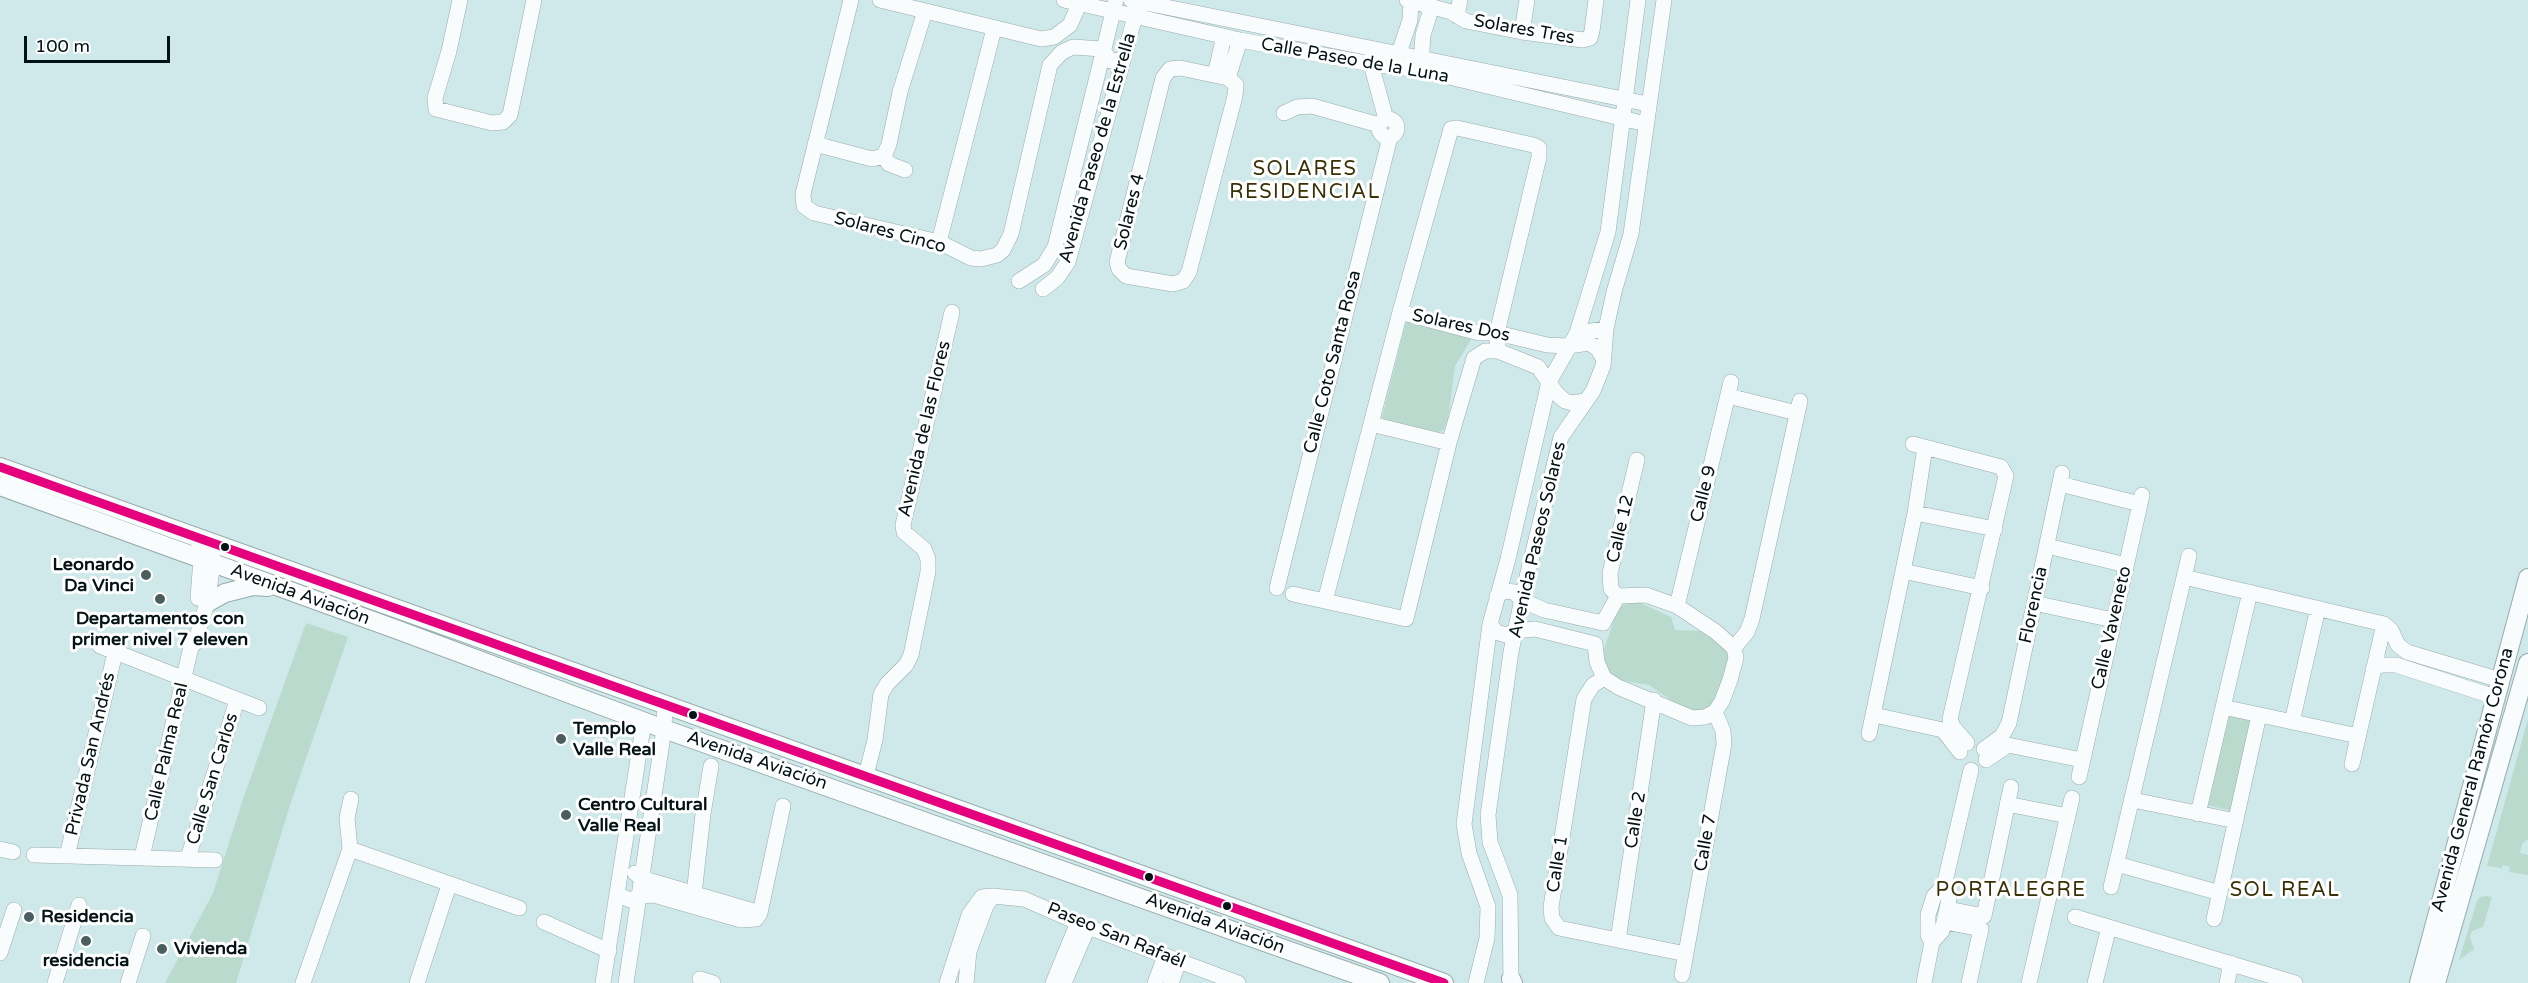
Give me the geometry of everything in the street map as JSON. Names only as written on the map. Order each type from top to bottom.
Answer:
[{"type":"main road","name":"Avenida Aviación","points":[[0,467],[206,551],[279,587],[664,729],[1380,983]]},
{"type":"main road","name":"Avenida Aviación","points":[[0,486],[206,551],[665,704],[1444,983]]},
{"type":"main road","name":"Avenida General Ramón Corona","points":[[2419,983],[2528,578]]},
{"type":"main road","points":[[202,602],[253,586],[279,587]]},
{"type":"main road","name":"Avenida General Ramón Corona","points":[[2436,983],[2528,663]]},
{"type":"main road","points":[[2474,780],[2492,785]]},
{"type":"street","points":[[460,0],[449,51],[435,98],[436,109],[492,123],[503,122],[510,115],[534,0]]},
{"type":"street","name":"Solares Cinco","points":[[851,0],[803,194],[804,206],[808,209],[939,242],[971,258],[988,258],[1003,250],[1011,234],[1050,65]]},
{"type":"street","points":[[880,0],[1033,39],[1043,45],[1049,55],[1050,65]]},
{"type":"street","name":"Solares Tres","points":[[1457,16],[1460,0]]},
{"type":"street","points":[[1522,32],[1527,0]]},
{"type":"street","name":"Solares Tres","points":[[1409,1],[1432,6],[1466,21],[1522,32],[1583,40],[1590,38],[1596,0]]},
{"type":"street","name":"Avenida Paseos Solares","points":[[1476,983],[1487,938],[1488,907],[1469,853],[1464,824],[1490,624],[1508,559],[1549,382],[1577,333],[1608,232],[1638,0]]},
{"type":"street","name":"Avenida Paseos Solares","points":[[1512,982],[1510,895],[1490,842],[1488,815],[1515,631],[1561,437],[1593,391],[1603,366],[1606,329],[1631,234],[1664,0]]},
{"type":"street","points":[[1033,39],[1054,37],[1062,31],[1073,21],[1075,1]]},
{"type":"street","name":"Calle Paseo de la Luna","points":[[1075,1],[1114,6],[1134,18],[1371,64],[1397,60],[1648,104]]},
{"type":"street","name":"Calle Paseo de la Luna","points":[[1136,1],[1373,47],[1397,60]]},
{"type":"street","name":"Avenida Paseo de la Estrella","points":[[1043,289],[1057,278],[1068,262],[1134,18],[1136,1]]},
{"type":"street","points":[[1381,99],[1410,20],[1409,1]]},
{"type":"street","name":"Avenida Paseo de la Estrella","points":[[1019,281],[1049,259],[1055,247],[1114,6]]},
{"type":"street","points":[[1421,64],[1424,35],[1432,6]]},
{"type":"street","points":[[884,156],[889,144],[900,92],[925,11]]},
{"type":"street","points":[[939,242],[994,29]]},
{"type":"street","name":"Solares 4","points":[[1222,77],[1224,36]]},
{"type":"street","name":"Solares 4","points":[[1222,77],[1240,40]]},
{"type":"street","points":[[1050,65],[1067,49],[1081,46],[1102,49],[1111,61],[1123,60]]},
{"type":"street","name":"Calle Coto Santa Rosa","points":[[1277,588],[1390,137],[1395,133],[1397,127],[1392,120],[1383,122],[1381,99],[1371,64],[1373,47]]},
{"type":"street","name":"Calle Paseo de la Luna","points":[[1421,64],[1646,124]]},
{"type":"street","name":"Solares 4","points":[[1180,68],[1222,77],[1236,85],[1235,96],[1189,272],[1183,281],[1173,284],[1126,276],[1119,269],[1118,262],[1163,78],[1170,69],[1180,68]]},
{"type":"street","points":[[1284,113],[1297,107],[1312,106],[1383,122]]},
{"type":"street","points":[[1400,312],[1451,129],[1457,128],[1533,145],[1539,148],[1539,157],[1497,333],[1498,351]]},
{"type":"street","points":[[815,144],[872,159],[884,156]]},
{"type":"street","points":[[884,156],[889,164],[905,170]]},
{"type":"street","points":[[1066,198],[1084,204]]},
{"type":"street","name":"Avenida de las Flores","points":[[866,775],[875,740],[881,694],[887,684],[906,665],[911,655],[928,572],[928,559],[924,549],[904,532],[903,525],[952,312]]},
{"type":"street","name":"Solares Dos","points":[[1325,602],[1400,312],[1479,333],[1497,333],[1547,345],[1568,346]]},
{"type":"street","points":[[1577,333],[1606,329]]},
{"type":"street","points":[[1568,346],[1589,343],[1598,349],[1603,358]]},
{"type":"street","points":[[1547,345],[1538,367],[1557,394],[1565,401],[1572,403],[1585,401]]},
{"type":"street","name":"Solares Dos","points":[[1449,443],[1474,358],[1485,351],[1498,351],[1538,367]]},
{"type":"street","name":"Calle 9","points":[[1677,606],[1730,389],[1798,407],[1752,619],[1747,632],[1734,648]]},
{"type":"street","points":[[1293,594],[1406,619],[1449,443],[1371,424]]},
{"type":"street","points":[[1869,734],[1915,513],[1919,446],[2001,467],[2005,470],[2006,476],[1950,719],[1963,748],[1959,760],[1971,770],[1977,769],[1985,754],[2008,745],[2082,760]]},
{"type":"street","name":"Calle 12","points":[[1618,596],[1611,589],[1610,573],[1636,460]]},
{"type":"street","name":"Florencia","points":[[1985,754],[2002,736],[2009,723],[2061,479],[2141,499]]},
{"type":"street","name":"Calle Vaveneto","points":[[2079,777],[2141,499]]},
{"type":"street","points":[[1915,513],[1995,529]]},
{"type":"street","points":[[2047,546],[2126,565]]},
{"type":"street","name":"Calle Palma Real","points":[[142,857],[191,647],[195,643],[202,602],[206,551]]},
{"type":"street","points":[[2111,887],[2189,556]]},
{"type":"street","points":[[1903,571],[1982,588]]},
{"type":"street","points":[[2184,577],[2384,624],[2391,630],[2398,645],[2407,652],[2497,689]]},
{"type":"street","points":[[1490,624],[1496,632],[1506,635],[1515,631],[1535,629],[1595,644],[1597,662],[1604,678],[1618,687],[1654,700],[1692,718],[1706,717],[1715,712],[1722,701],[1736,658],[1734,648],[1716,632],[1677,606],[1646,595],[1618,596],[1603,622],[1544,610],[1521,600],[1515,592],[1505,591],[1497,596]]},
{"type":"street","points":[[2198,814],[2250,592]]},
{"type":"street","points":[[2034,603],[2113,620]]},
{"type":"street","points":[[2292,722],[2318,608]]},
{"type":"street","points":[[2352,764],[2384,624]]},
{"type":"street","points":[[100,646],[259,708]]},
{"type":"street","name":"Privada San Andrés","points":[[67,856],[115,653]]},
{"type":"street","points":[[2373,669],[2381,665],[2444,666]]},
{"type":"street","name":"Calle 1","points":[[1604,678],[1593,685],[1584,699],[1551,907],[1552,918],[1559,927],[1686,954]]},
{"type":"street","name":"Calle San Carlos","points":[[189,858],[237,700]]},
{"type":"street","name":"Calle 2","points":[[1618,940],[1654,700]]},
{"type":"street","points":[[626,983],[656,787],[665,704]]},
{"type":"street","points":[[2223,707],[2358,736]]},
{"type":"street","name":"Calle 7","points":[[1682,975],[1724,744],[1723,730],[1715,712]]},
{"type":"street","points":[[1874,715],[1943,730],[1963,748]]},
{"type":"street","points":[[2214,919],[2259,715]]},
{"type":"street","points":[[603,983],[644,721]]},
{"type":"street","points":[[1963,748],[1980,744],[1985,754]]},
{"type":"street","points":[[694,900],[703,814],[711,766]]},
{"type":"street","points":[[1924,983],[1932,942],[1928,935],[1928,915],[1934,896],[1944,886],[1971,770]]},
{"type":"street","points":[[635,784],[656,787]]},
{"type":"street","points":[[1969,983],[2011,787]]},
{"type":"street","points":[[2030,983],[2073,798]]},
{"type":"street","points":[[303,983],[350,849],[347,818],[351,799]]},
{"type":"street","points":[[2133,800],[2236,821]]},
{"type":"street","points":[[2007,804],[2068,816]]},
{"type":"street","points":[[620,874],[632,873],[641,879],[741,920],[756,919],[760,913],[783,806]]},
{"type":"street","points":[[350,849],[519,908]]},
{"type":"street","points":[[34,855],[189,858],[215,861]]},
{"type":"street","points":[[2117,864],[2220,893]]},
{"type":"street","points":[[417,983],[449,885]]},
{"type":"street","points":[[1932,942],[1939,938],[1947,916],[1948,893],[1944,886]]},
{"type":"street","points":[[617,894],[630,900],[639,896],[654,895],[694,900]]},
{"type":"street","points":[[947,983],[969,915],[982,897],[993,896]]},
{"type":"street","points":[[966,983],[969,951],[986,906],[993,896]]},
{"type":"street","name":"Paseo San Rafaél","points":[[993,896],[1024,899],[1238,983]]},
{"type":"street","points":[[55,983],[79,905]]},
{"type":"street","points":[[0,953],[14,910]]},
{"type":"street","points":[[1947,916],[1982,922]]},
{"type":"street","points":[[2075,917],[2295,983]]},
{"type":"street","points":[[544,922],[609,951]]},
{"type":"street","points":[[1053,983],[1083,924]]},
{"type":"street","points":[[1064,983],[1083,924]]},
{"type":"street","points":[[2095,983],[2107,926]]},
{"type":"street","points":[[128,983],[143,936]]},
{"type":"street","points":[[1487,938],[1491,943],[1501,946],[1511,942]]},
{"type":"street","points":[[1155,983],[1172,958]]},
{"type":"street","points":[[1171,983],[1172,958]]},
{"type":"street","points":[[2227,983],[2234,964]]},
{"type":"green space","points":[[1406,322],[1472,338],[1455,366],[1448,419],[1443,431],[1423,434],[1381,421]]},
{"type":"green space","points":[[1636,601],[1671,617],[1675,630],[1704,631],[1721,643],[1734,660],[1711,710],[1685,710],[1649,685],[1607,678],[1604,650],[1618,607]]},
{"type":"green space","points":[[306,623],[348,637],[290,805],[236,983],[165,983],[213,893],[243,799]]},
{"type":"green space","points":[[2228,712],[2252,718],[2232,811],[2207,805]]},
{"type":"green space","points":[[2528,719],[2528,839],[2522,844],[2520,853],[2528,855],[2528,875],[2509,872],[2510,867],[2503,865],[2502,868],[2487,866]]},
{"type":"green space","points":[[2480,897],[2492,897],[2483,927],[2472,931],[2470,937],[2474,949],[2459,960],[2477,901]]},
{"type":"transit line","points":[[0,467],[1444,983]]},
{"type":"place","name":"Leonardo Da Vinci","points":[[146,575]]},
{"type":"place","name":"Departamentos con primer nivel 7 eleven","points":[[160,599]]},
{"type":"place","name":"Templo Valle Real","points":[[561,739]]},
{"type":"place","name":"Centro Cultural Valle Real","points":[[566,815]]},
{"type":"place","name":"Residencia","points":[[29,917]]},
{"type":"place","name":"residencia","points":[[86,941]]},
{"type":"place","name":"Vivienda","points":[[162,949]]},
{"type":"district","name":"SOLARES RESIDENCIAL","points":[[1305,182]]},
{"type":"district","name":"PORTALEGRE","points":[[2011,891]]},
{"type":"district","name":"SOL REAL","points":[[2285,891]]}]
